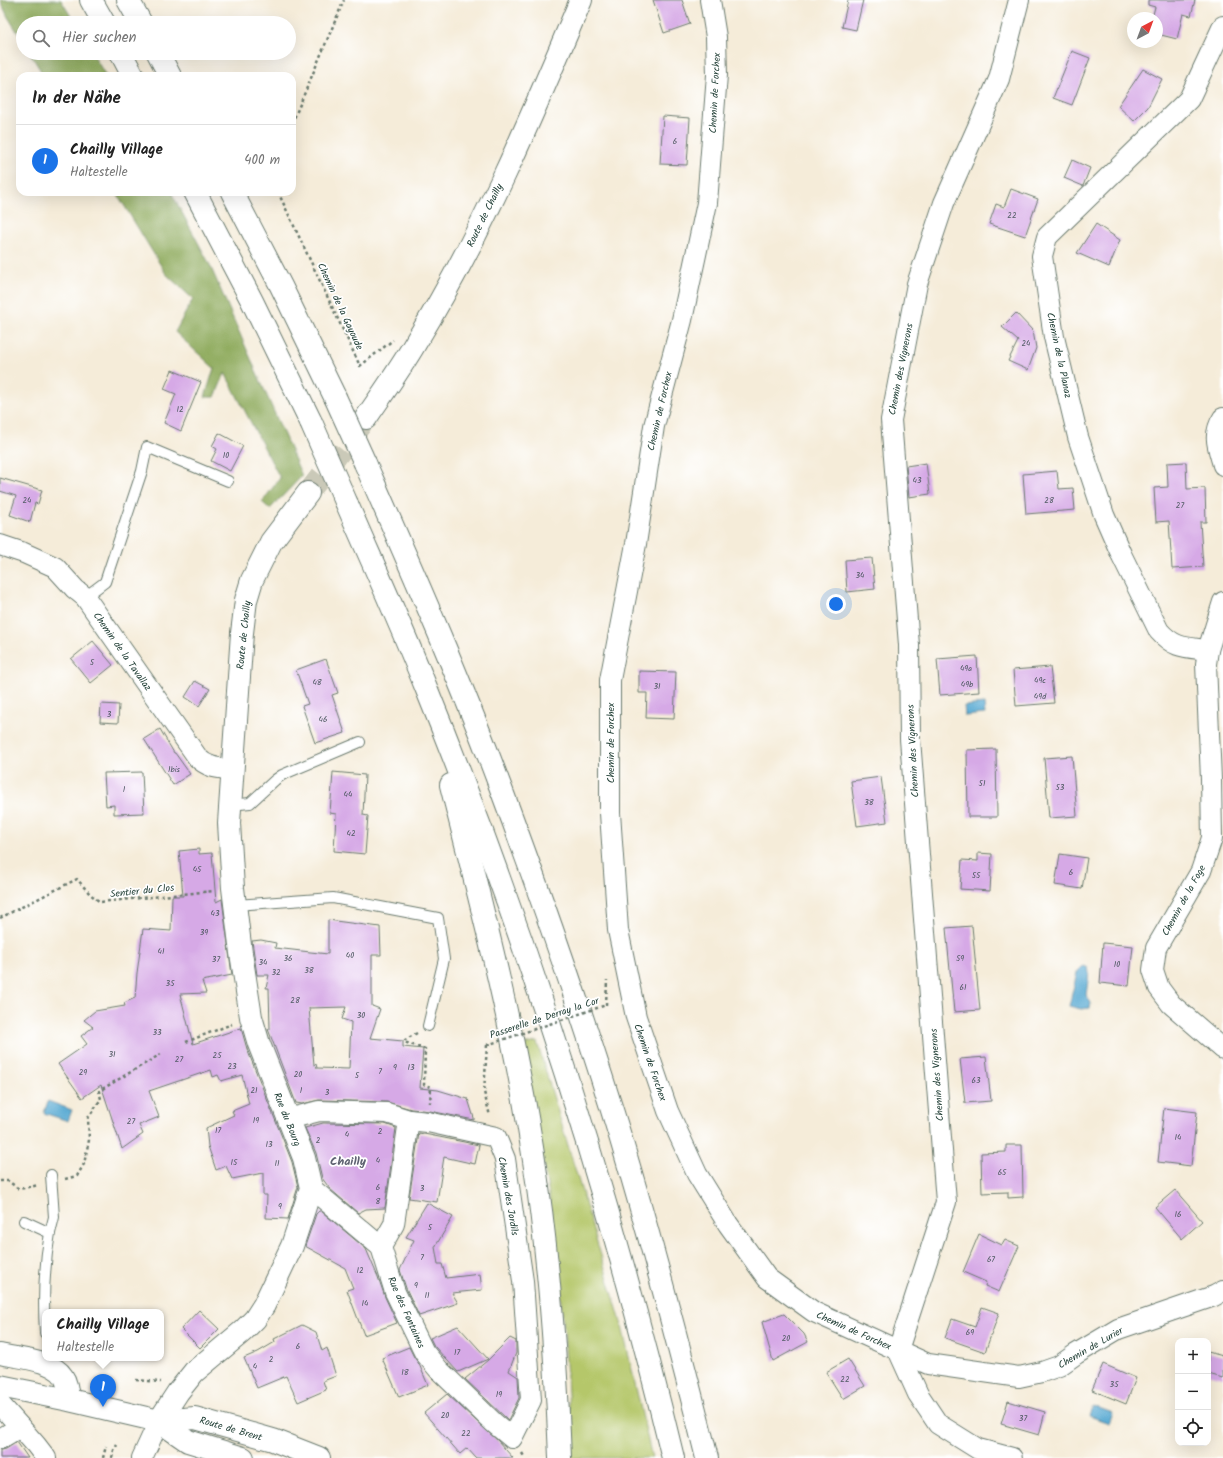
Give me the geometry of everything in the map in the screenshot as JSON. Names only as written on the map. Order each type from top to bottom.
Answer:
[{"type":"main road","points":[[91,0],[100,16]]},
{"type":"main road","points":[[128,0],[137,16]]},
{"type":"main road","name":"Route de Chailly","points":[[366,418],[417,342],[460,264],[500,183],[581,0]]},
{"type":"main road","points":[[125,60],[131,72]]},
{"type":"main road","points":[[162,60],[168,72]]},
{"type":"main road","points":[[197,196],[252,302],[311,422],[428,691],[501,884],[533,975],[586,1137],[620,1255],[673,1458]]},
{"type":"main road","points":[[234,196],[281,286],[365,463],[425,600],[499,784],[561,958],[617,1127],[677,1337],[708,1458]]},
{"type":"main road","name":"Route de Chailly","points":[[232,770],[242,627],[246,600],[252,580],[271,542],[308,493]]},
{"type":"main road","points":[[428,691],[485,918],[513,1044],[533,1153],[549,1279],[556,1363],[560,1458]]},
{"type":"main road","name":"Rue du Bourg","points":[[232,770],[230,836],[234,896],[241,953],[252,1017],[258,1044],[304,1158],[311,1188]]},
{"type":"main road","points":[[159,1421],[178,1392],[194,1372],[243,1331],[255,1319],[264,1306],[292,1246],[311,1188]]},
{"type":"main road","points":[[0,1386],[159,1421],[188,1441],[243,1458]]},
{"type":"main road","name":"Route de Brent","points":[[159,1421],[195,1418],[273,1440],[320,1458]]},
{"type":"street","name":"Chemin de Forchex","points":[[710,0],[716,37],[717,75],[707,203],[682,320],[654,426],[636,544],[610,680],[610,813],[618,930],[636,1017],[668,1111],[697,1174],[728,1224],[767,1278],[814,1312],[928,1364]]},
{"type":"street","name":"Chemin des Vignerons","points":[[898,1350],[946,1202],[910,739],[909,645],[891,420],[917,284],[944,203],[999,79],[1019,0]]},
{"type":"street","name":"Chemin de la Planaz","points":[[1208,650],[1180,646],[1168,640],[1159,631],[1122,556],[1104,515],[1078,437],[1056,345],[1042,256],[1048,236],[1190,99],[1223,26]]},
{"type":"street","points":[[1223,418],[1216,433],[1223,465]]},
{"type":"street","name":"Chemin de la Tavallaz","points":[[0,545],[24,553],[55,567],[75,589],[85,597],[203,764],[210,767],[232,770]]},
{"type":"street","points":[[1208,650],[1223,602]]},
{"type":"street","name":"Chemin de la Foge","points":[[1208,650],[1206,664],[1212,838],[1201,871],[1156,948],[1153,970],[1159,988],[1171,1004],[1223,1049]]},
{"type":"street","points":[[288,1119],[319,1110],[387,1113],[496,1137]]},
{"type":"street","points":[[311,1188],[381,1247],[394,1224],[418,1121]]},
{"type":"street","name":"Chemin des Jordils","points":[[496,1137],[505,1159],[523,1281],[531,1400],[512,1438]]},
{"type":"street","name":"Rue des Fontaines","points":[[381,1247],[396,1292],[424,1352],[439,1370],[494,1424],[512,1438]]},
{"type":"street","name":"Chemin de Lurier","points":[[928,1364],[1019,1377],[1042,1372],[1059,1366],[1118,1329],[1223,1291]]},
{"type":"street","points":[[898,1350],[918,1394],[938,1424],[978,1449],[1012,1458]]},
{"type":"street","points":[[0,1354],[42,1360]]},
{"type":"street","points":[[46,1361],[63,1375],[66,1382],[69,1400]]},
{"type":"street","points":[[0,1404],[46,1458]]},
{"type":"street","points":[[142,1458],[159,1421]]},
{"type":"street","points":[[0,1439],[20,1427]]},
{"type":"lane","points":[[85,597],[105,582],[142,471],[146,447],[228,481]]},
{"type":"lane","points":[[230,805],[250,804],[282,775],[360,742]]},
{"type":"lane","points":[[234,896],[333,898],[438,918],[444,959],[428,1026]]},
{"type":"lane","points":[[44,1309],[46,1256],[54,1217],[52,1178]]},
{"type":"lane","points":[[24,1221],[50,1233]]},
{"type":"path","points":[[296,114],[344,0]]},
{"type":"path","name":"Chemin de la Gayoude","points":[[280,196],[360,366],[400,335],[417,342]]},
{"type":"path","name":"Sentier du Clos","points":[[0,918],[77,879],[90,894],[100,902],[199,893],[234,896]]},
{"type":"path","name":"Passerelle de Derray la Cor","points":[[496,1137],[485,1099],[484,1086],[487,1045],[606,1006],[608,976]]},
{"type":"path","points":[[186,1042],[252,1017]]},
{"type":"path","points":[[418,1121],[431,1087],[424,1085],[426,1049],[404,1042],[428,1026]]},
{"type":"path","points":[[0,1181],[8,1181],[19,1189],[52,1178],[77,1176],[84,1164],[89,1140],[88,1118],[101,1099],[99,1092],[161,1054]]},
{"type":"path","points":[[136,1380],[160,1383],[165,1381]]},
{"type":"path","points":[[112,1458],[117,1445]]},
{"type":"path","points":[[103,1458],[106,1446]]},
{"type":"green space","points":[[0,0],[61,0],[71,16],[16,16],[16,30]]},
{"type":"green space","points":[[34,60],[96,60],[104,72],[42,72]]},
{"type":"green space","points":[[118,196],[173,196],[209,263],[302,476],[270,509],[262,502],[280,478],[225,373],[215,397],[205,397],[214,368],[175,332],[193,299],[166,274]]},
{"type":"green space","points":[[537,1042],[621,1322],[652,1458],[572,1458],[564,1330],[550,1201],[522,1045]]},
{"type":"water","points":[[984,704],[985,714],[965,716],[964,706]]},
{"type":"water","points":[[1084,966],[1088,968],[1089,973],[1086,995],[1091,1003],[1090,1008],[1081,1009],[1069,1006],[1077,973],[1080,968]]},
{"type":"water","points":[[48,1101],[72,1110],[68,1121],[44,1113]]},
{"type":"water","points":[[1093,1406],[1113,1413],[1109,1423],[1089,1416]]},
{"type":"building","points":[[653,0],[682,0],[690,24],[664,33]]},
{"type":"building","points":[[848,0],[863,0],[856,30],[842,27]]},
{"type":"building","points":[[1148,0],[1195,0],[1191,16],[1183,14],[1177,39],[1163,36],[1163,12],[1154,12],[1155,7],[1148,5]]},
{"type":"building","points":[[1072,51],[1090,58],[1072,105],[1053,98]]},
{"type":"building","points":[[1143,69],[1162,79],[1148,107],[1134,121],[1118,106]]},
{"type":"building","points":[[663,116],[690,118],[687,165],[660,164]]},
{"type":"building","points":[[1072,160],[1090,168],[1083,186],[1064,178]]},
{"type":"building","points":[[1011,189],[1038,199],[1025,236],[989,224],[996,204],[1004,207]]},
{"type":"building","points":[[1096,224],[1120,240],[1109,267],[1077,253]]},
{"type":"building","points":[[1016,313],[1033,331],[1036,348],[1028,370],[1008,361],[1018,341],[1002,327]]},
{"type":"building","points":[[172,370],[201,382],[181,431],[164,423],[176,394],[164,389]]},
{"type":"building","points":[[219,433],[243,446],[230,471],[211,461],[217,449],[212,446]]},
{"type":"building","points":[[1186,462],[1187,489],[1205,488],[1206,522],[1200,522],[1203,567],[1172,569],[1169,521],[1156,522],[1154,488],[1168,487],[1167,463]]},
{"type":"building","points":[[926,463],[930,494],[909,497],[906,466]]},
{"type":"building","points":[[1057,471],[1059,489],[1073,488],[1075,510],[1026,514],[1023,474]]},
{"type":"building","points":[[0,478],[42,490],[38,504],[35,503],[30,522],[10,515],[16,496],[0,491]]},
{"type":"building","points":[[872,558],[875,589],[847,592],[845,560]]},
{"type":"building","points":[[93,641],[113,665],[91,683],[71,659]]},
{"type":"building","points":[[977,656],[979,692],[940,695],[937,659]]},
{"type":"building","points":[[326,659],[338,693],[332,695],[345,733],[315,743],[302,706],[308,704],[296,670]]},
{"type":"building","points":[[1050,667],[1054,703],[1016,706],[1013,670]]},
{"type":"building","points":[[639,671],[676,672],[674,719],[646,718],[647,693],[639,693]]},
{"type":"building","points":[[195,681],[210,689],[199,706],[185,697]]},
{"type":"building","points":[[101,704],[119,705],[118,723],[100,722]]},
{"type":"building","points":[[160,729],[174,753],[190,774],[173,785],[144,739]]},
{"type":"building","points":[[996,749],[997,817],[968,817],[967,750]]},
{"type":"building","points":[[1072,756],[1077,816],[1049,818],[1044,758]]},
{"type":"building","points":[[142,772],[144,813],[114,814],[114,805],[106,806],[104,773]]},
{"type":"building","points":[[333,772],[365,775],[363,815],[368,816],[365,854],[334,851],[336,814],[330,813]]},
{"type":"building","points":[[881,777],[887,822],[857,826],[851,781]]},
{"type":"building","points":[[199,849],[199,854],[212,853],[216,902],[222,899],[232,975],[202,981],[206,993],[180,994],[193,1044],[241,1028],[247,1049],[292,1162],[298,1187],[288,1219],[266,1218],[267,1195],[263,1195],[263,1173],[232,1179],[226,1166],[216,1170],[208,1146],[206,1128],[234,1115],[232,1111],[249,1104],[242,1075],[221,1081],[218,1075],[213,1077],[211,1070],[149,1091],[159,1117],[139,1125],[143,1134],[122,1149],[101,1085],[82,1098],[58,1064],[87,1044],[81,1036],[93,1027],[84,1020],[95,1011],[125,1006],[124,1003],[135,998],[143,929],[171,931],[172,896],[183,896],[179,851]]},
{"type":"building","points":[[978,853],[992,854],[990,891],[960,889],[962,860],[978,861]]},
{"type":"building","points":[[1060,854],[1087,858],[1082,889],[1055,885]]},
{"type":"building","points":[[328,920],[380,927],[381,955],[372,955],[372,1006],[380,1009],[370,1038],[403,1041],[403,1047],[423,1049],[420,1088],[438,1090],[468,1099],[474,1120],[430,1111],[411,1109],[387,1102],[319,1100],[302,1104],[296,1103],[268,1029],[270,1029],[269,988],[266,988],[269,975],[257,975],[252,941],[261,940],[276,943],[275,948],[328,954]],"holes":[[[346,1007],[342,1019],[351,1022],[349,1069],[317,1068],[316,1064],[314,1065],[309,1008]]]},
{"type":"building","points":[[972,926],[980,1010],[954,1012],[946,928]]},
{"type":"building","points":[[1103,943],[1133,946],[1129,986],[1100,983]]},
{"type":"building","points":[[986,1057],[991,1101],[965,1103],[960,1059]]},
{"type":"building","points":[[1164,1108],[1197,1112],[1191,1166],[1158,1162]]},
{"type":"building","points":[[323,1123],[385,1124],[396,1128],[385,1208],[366,1209],[358,1213],[330,1189],[322,1178],[316,1153],[305,1128]]},
{"type":"building","points":[[419,1133],[479,1145],[475,1164],[444,1157],[437,1202],[409,1198]]},
{"type":"building","points":[[1006,1145],[1022,1145],[1023,1197],[1008,1198],[1008,1192],[982,1193],[981,1153],[1006,1152]]},
{"type":"building","points":[[1175,1190],[1202,1221],[1182,1239],[1155,1207]]},
{"type":"building","points":[[427,1203],[453,1217],[435,1247],[438,1264],[442,1264],[446,1278],[480,1274],[482,1290],[452,1293],[458,1303],[419,1316],[406,1288],[400,1270],[414,1240],[406,1237]]},
{"type":"building","points":[[321,1211],[366,1249],[397,1323],[364,1335],[347,1290],[353,1288],[345,1268],[305,1246],[316,1214]]},
{"type":"building","points":[[979,1234],[1002,1245],[1005,1240],[1019,1246],[999,1292],[985,1286],[986,1282],[963,1272]]},
{"type":"building","points":[[982,1307],[999,1313],[985,1352],[945,1338],[952,1319],[975,1327]]},
{"type":"building","points":[[199,1310],[219,1329],[200,1348],[181,1329]]},
{"type":"building","points":[[784,1314],[804,1334],[808,1342],[773,1361],[762,1322]]},
{"type":"building","points":[[302,1325],[316,1332],[322,1351],[327,1348],[336,1376],[323,1381],[326,1390],[298,1402],[286,1376],[257,1388],[244,1358],[258,1352],[275,1342],[274,1339]]},
{"type":"building","points":[[458,1326],[488,1359],[458,1372],[434,1346],[430,1338]]},
{"type":"building","points":[[510,1338],[516,1341],[516,1353],[509,1371],[518,1377],[519,1398],[508,1420],[465,1379],[488,1360]]},
{"type":"building","points":[[409,1347],[419,1364],[428,1385],[399,1397],[382,1358]]},
{"type":"building","points":[[1211,1353],[1223,1356],[1223,1378],[1211,1375]]},
{"type":"building","points":[[848,1359],[865,1386],[843,1399],[826,1372]]},
{"type":"building","points":[[1103,1364],[1136,1378],[1126,1404],[1092,1390]]},
{"type":"building","points":[[447,1394],[498,1441],[513,1458],[476,1458],[467,1448],[460,1454],[424,1413]]},
{"type":"building","points":[[1008,1401],[1045,1412],[1039,1435],[1001,1424]]},
{"type":"building","points":[[17,1442],[28,1458],[0,1458],[0,1450],[6,1449]]},
{"type":"tunnel","points":[[308,493],[363,422]]},
{"type":"place","name":"Chailly Village","points":[[103,1407]]},
{"type":"district","name":"Chailly","points":[[348,1161]]}]
